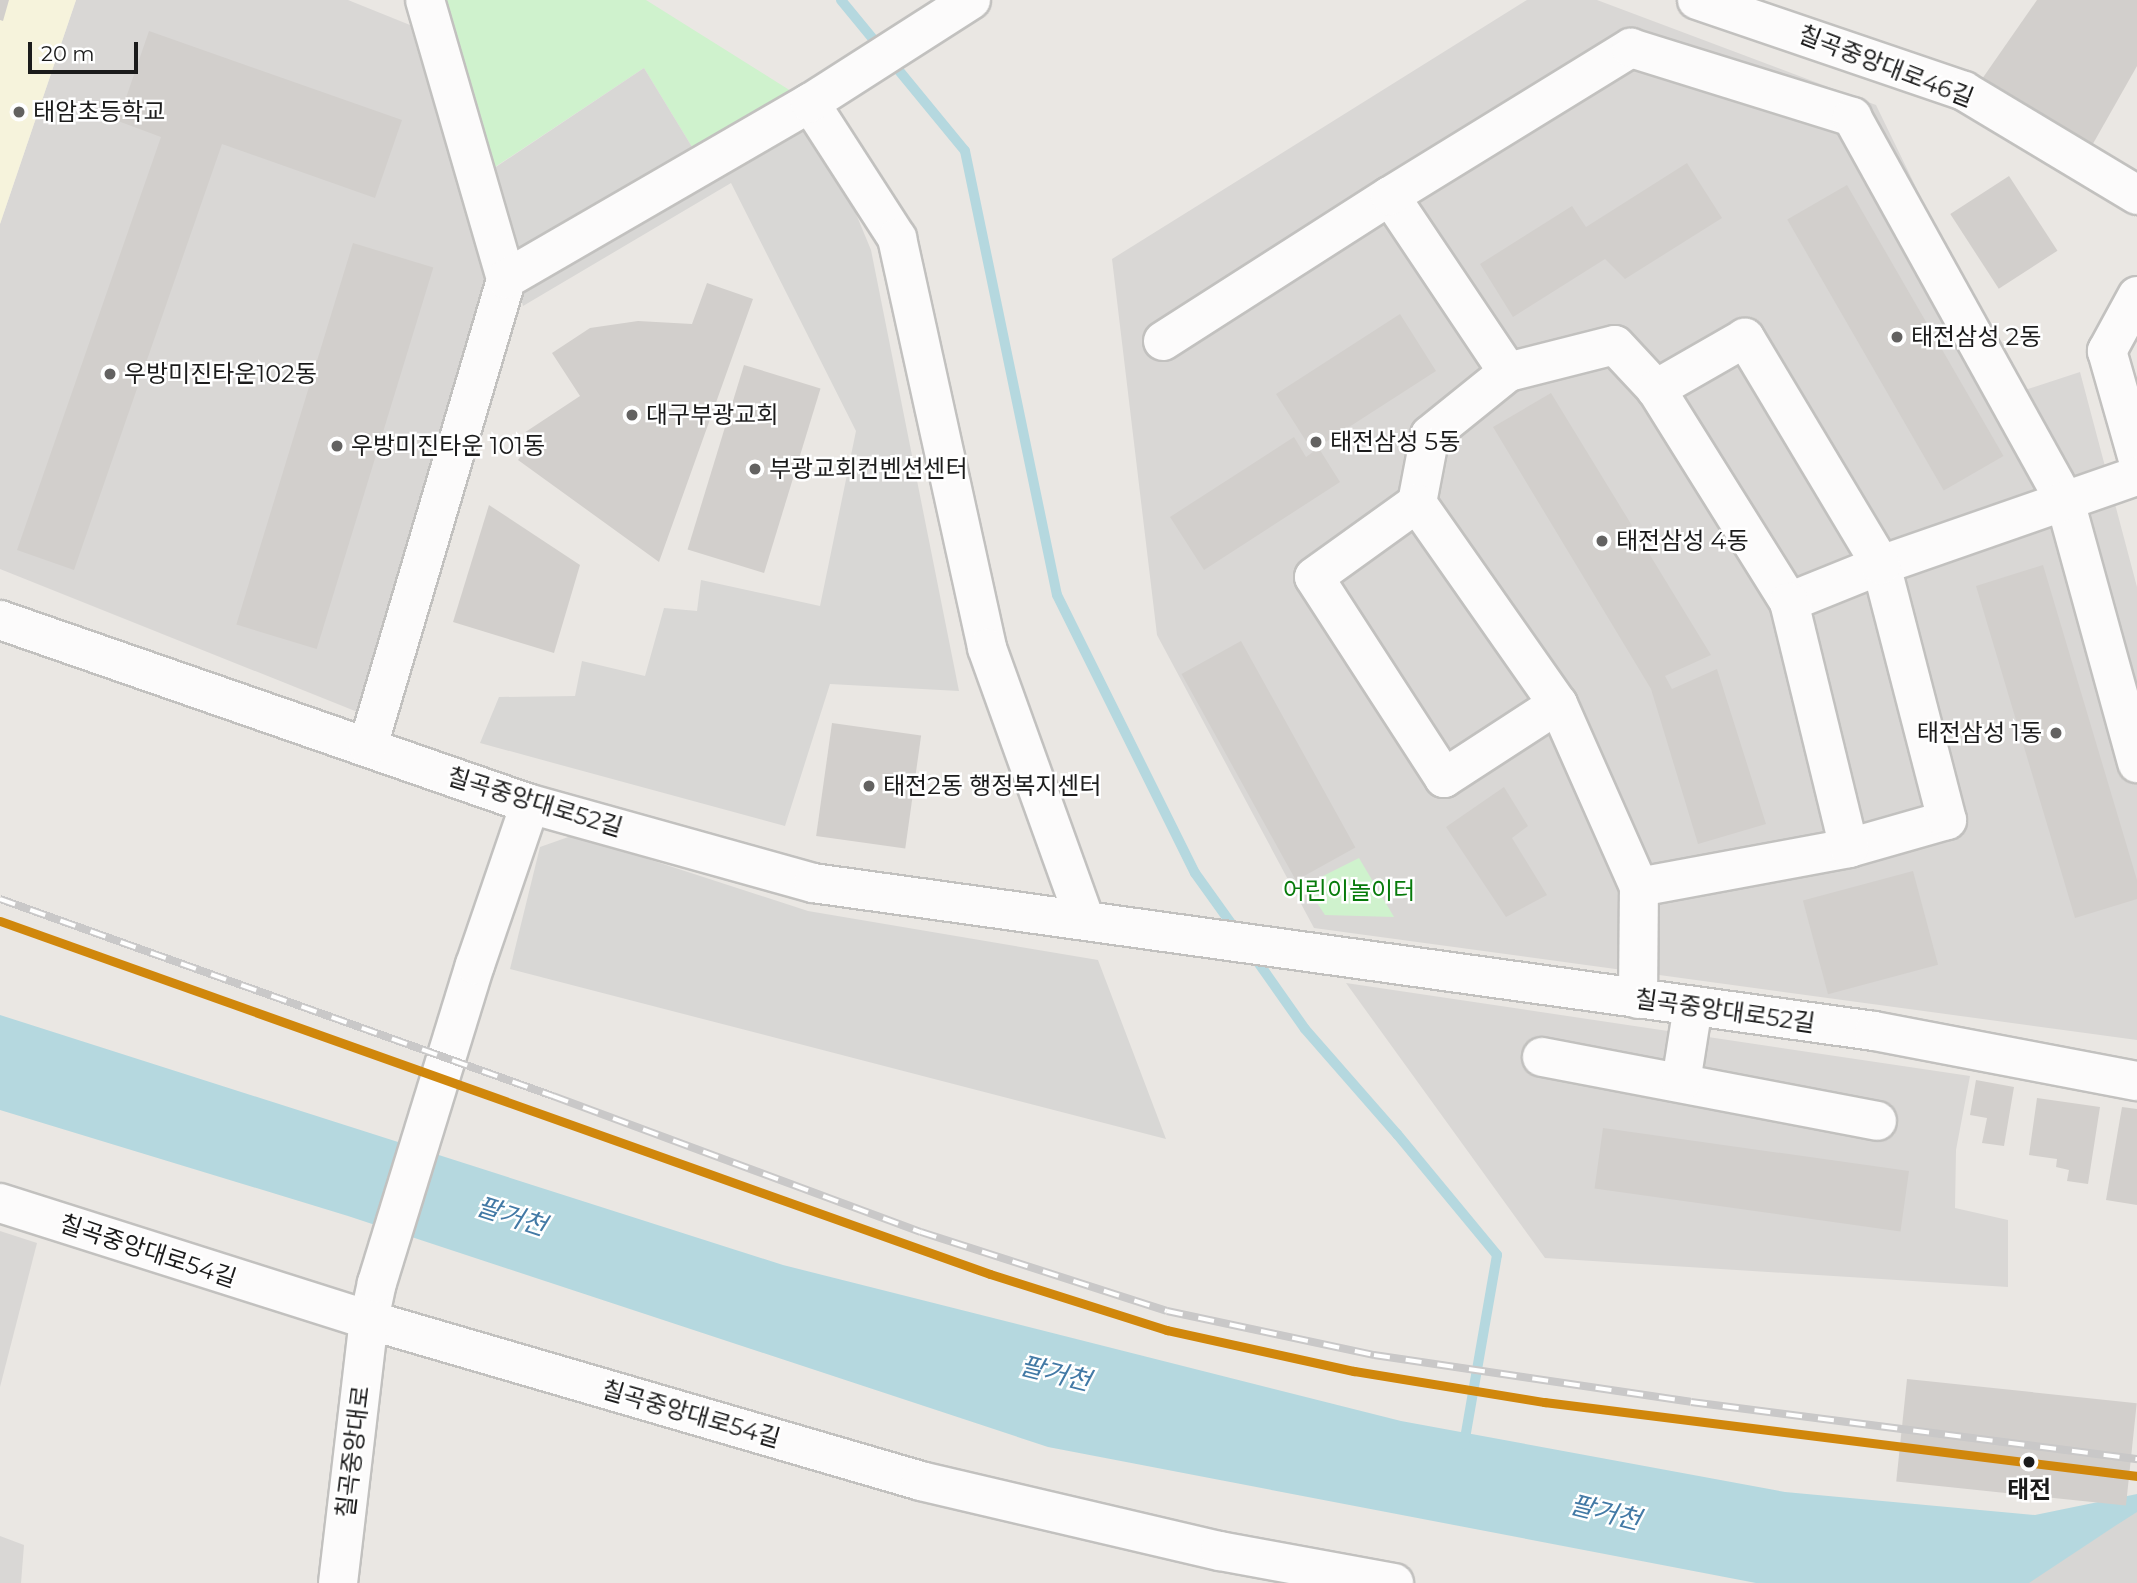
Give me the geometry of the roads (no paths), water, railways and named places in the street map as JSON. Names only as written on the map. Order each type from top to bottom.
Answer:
[{"type":"street","points":[[368,746],[506,279],[425,0]]},
{"type":"street","name":"칠곡중앙대로46길","points":[[1697,0],[1964,91],[2137,195]]},
{"type":"street","points":[[506,279],[810,103],[960,9]]},
{"type":"street","points":[[1163,341],[1390,196],[1631,48],[1852,117],[2065,501],[2137,763]]},
{"type":"street","points":[[810,103],[897,238],[987,648],[1085,920]]},
{"type":"street","points":[[1390,196],[1508,372]]},
{"type":"street","points":[[2137,296],[2107,351],[2137,456]]},
{"type":"street","points":[[1639,887],[1849,848],[1947,820],[1881,565],[1745,338],[1656,389]]},
{"type":"street","points":[[1558,704],[1444,778],[1314,577],[1417,503],[1430,435],[1508,372],[1615,345],[1656,389],[1789,602],[1849,848]]},
{"type":"street","points":[[1789,602],[1881,565],[2137,475]]},
{"type":"street","points":[[1417,503],[1558,704],[1639,887],[1638,999]]},
{"type":"street","name":"칠곡중앙대로52길","points":[[0,620],[530,804],[813,883],[1085,920],[1311,955],[1874,1031],[2137,1081]]},
{"type":"street","name":"칠곡중앙대로","points":[[338,1583],[369,1320],[377,1283],[475,965],[530,804]]},
{"type":"street","points":[[1681,1082],[1693,1006]]},
{"type":"street","points":[[1542,1057],[1877,1122]]},
{"type":"street","name":"칠곡중앙대로54길","points":[[0,1203],[369,1320],[921,1481],[1220,1551],[1394,1583]]},
{"type":"water","name":"팔거천","points":[[0,1015],[783,1265],[1401,1421],[1785,1492],[2035,1515],[2137,1494],[2137,1583],[1756,1583],[1048,1447],[348,1216],[0,1110]]},
{"type":"waterway","points":[[841,0],[965,151],[1057,595],[1195,873],[1238,933]]},
{"type":"waterway","points":[[1253,955],[1305,1029],[1397,1134],[1497,1255],[1464,1444]]},
{"type":"railway","points":[[0,899],[553,1096],[921,1232],[1167,1311],[1374,1355],[1691,1402],[2137,1459]]},
{"type":"place","name":"태암초등학교","points":[[19,112]]},
{"type":"place","name":"태전삼성 2동","points":[[1897,337]]},
{"type":"place","name":"우방미진타운102동","points":[[110,374]]},
{"type":"place","name":"대구부광교회","points":[[632,415]]},
{"type":"place","name":"태전삼성 5동","points":[[1316,442]]},
{"type":"place","name":"우방미진타운 101동","points":[[337,446]]},
{"type":"place","name":"부광교회컨벤션센터","points":[[755,469]]},
{"type":"place","name":"태전삼성 4동","points":[[1602,541]]},
{"type":"place","name":"태전삼성 1동","points":[[2056,733]]},
{"type":"place","name":"태전2동 행정복지센터","points":[[869,786]]},
{"type":"place","name":"태전","points":[[2029,1462]]},
{"type":"park label","name":"어린이놀이터","points":[[1349,891]]}]
